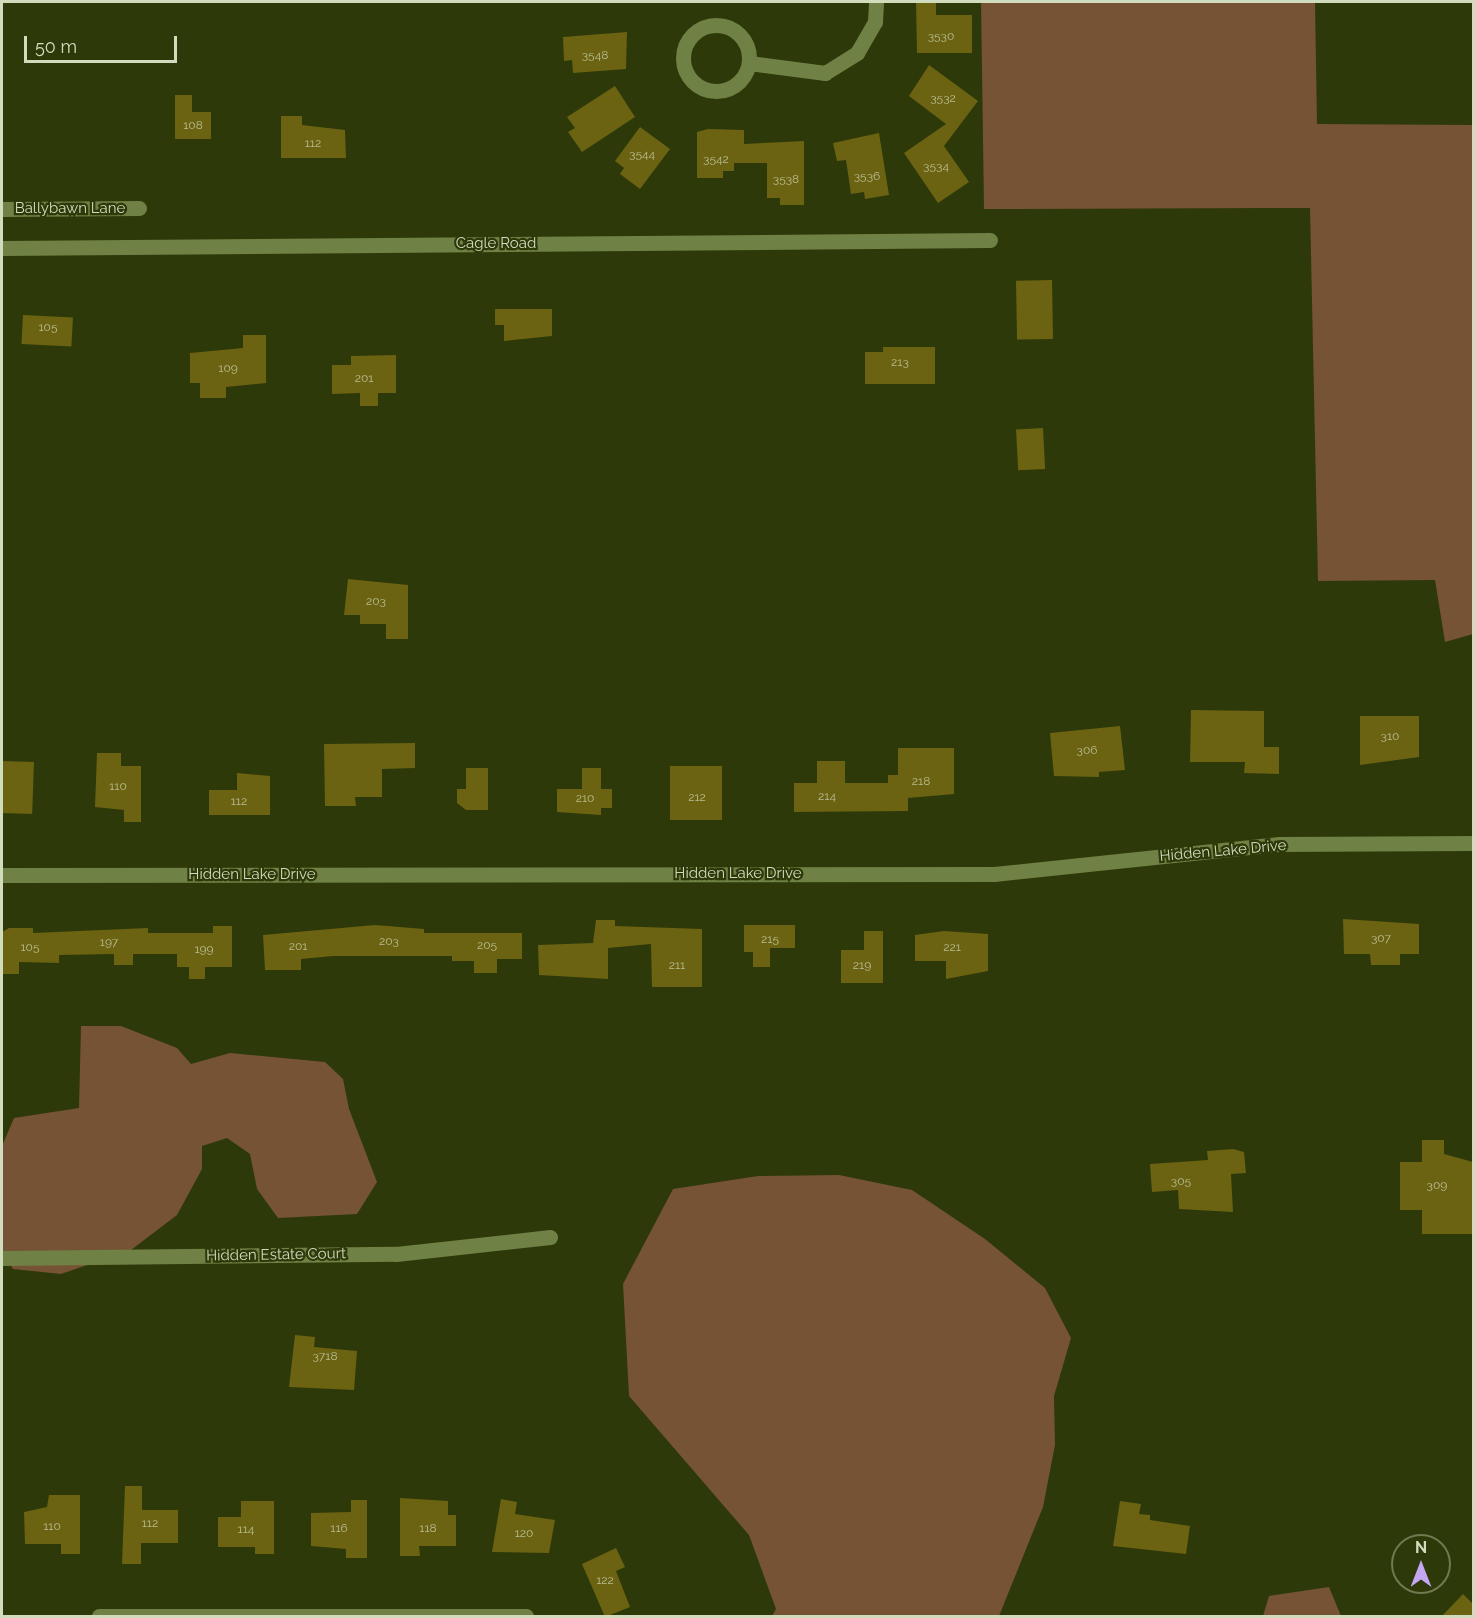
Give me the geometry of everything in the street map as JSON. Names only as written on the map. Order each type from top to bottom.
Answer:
[{"type":"street","points":[[749,63],[825,73],[857,53],[875,22],[876,2]]},
{"type":"street","points":[[720,25],[739,33],[749,63],[729,88],[707,90],[689,77],[682,56],[690,36],[720,25]]},
{"type":"street","name":"Ballybawn Lane","points":[[2,209],[139,208]]},
{"type":"street","name":"Cagle Road","points":[[2,248],[990,240]]},
{"type":"street","name":"Hidden Lake Drive","points":[[2,875],[994,874],[1279,844],[1473,843]]},
{"type":"street","name":"Hidden Estate Court","points":[[2,1258],[396,1254],[550,1237]]},
{"type":"street","points":[[99,1617],[526,1617]]},
{"type":"shaded area","points":[[981,2],[1315,2],[1317,124],[1473,125],[1473,634],[1445,642],[1435,580],[1318,581],[1310,208],[984,209]]},
{"type":"shaded area","points":[[81,1026],[121,1026],[177,1048],[191,1064],[230,1053],[325,1062],[343,1079],[349,1109],[377,1182],[357,1214],[278,1218],[257,1189],[250,1154],[227,1138],[202,1146],[202,1169],[177,1215],[131,1250],[61,1274],[13,1269],[2,1252],[2,1146],[14,1118],[79,1108]]},
{"type":"shaded area","points":[[839,1175],[912,1190],[985,1239],[1045,1288],[1071,1338],[1054,1396],[1055,1445],[1043,1507],[999,1616],[772,1616],[776,1609],[749,1535],[629,1396],[623,1284],[673,1189],[758,1176]]},
{"type":"shaded area","points":[[1329,1587],[1341,1616],[1263,1616],[1269,1596]]},
{"type":"building","points":[[916,2],[936,2],[936,15],[972,15],[972,53],[917,53]]},
{"type":"building","points":[[627,32],[626,69],[573,73],[572,60],[564,61],[563,37]]},
{"type":"building","points":[[929,65],[978,101],[944,146],[969,182],[938,203],[904,153],[946,124],[909,96]]},
{"type":"building","points":[[615,86],[635,117],[582,152],[568,132],[575,128],[567,117]]},
{"type":"building","points":[[175,95],[192,95],[192,112],[211,112],[211,139],[175,139]]},
{"type":"building","points":[[281,116],[302,116],[302,125],[345,130],[346,158],[281,158]]},
{"type":"building","points":[[640,127],[670,149],[640,189],[620,174],[624,168],[615,161]]},
{"type":"building","points":[[708,129],[744,130],[744,144],[804,141],[804,205],[780,205],[780,198],[767,198],[767,163],[734,163],[734,171],[723,171],[723,178],[697,178],[697,132]]},
{"type":"building","points":[[879,133],[889,195],[865,199],[864,192],[851,194],[846,160],[837,161],[833,143]]},
{"type":"building","points":[[1052,280],[1053,339],[1017,340],[1016,281]]},
{"type":"building","points":[[495,309],[552,309],[552,336],[504,341],[504,325],[495,325]]},
{"type":"building","points":[[23,315],[73,318],[71,347],[21,344]]},
{"type":"building","points":[[243,335],[266,335],[266,383],[226,387],[226,398],[200,398],[200,383],[190,383],[190,353],[243,348]]},
{"type":"building","points":[[883,347],[935,347],[935,384],[865,384],[865,352],[883,352]]},
{"type":"building","points":[[396,355],[396,393],[378,393],[378,406],[360,406],[360,393],[332,394],[332,365],[351,365],[351,356]]},
{"type":"building","points":[[1043,428],[1045,469],[1018,470],[1016,429]]},
{"type":"building","points":[[348,579],[408,585],[408,639],[386,639],[386,624],[360,624],[360,615],[344,615]]},
{"type":"building","points":[[1191,710],[1264,711],[1264,747],[1279,747],[1279,774],[1244,773],[1245,762],[1190,762]]},
{"type":"building","points":[[1360,716],[1419,716],[1419,757],[1360,765]]},
{"type":"building","points":[[1120,726],[1125,770],[1099,772],[1099,777],[1054,776],[1050,733]]},
{"type":"building","points":[[415,743],[415,768],[382,769],[382,797],[355,797],[356,806],[325,806],[324,744]]},
{"type":"building","points":[[898,748],[954,748],[954,794],[908,798],[908,811],[794,812],[794,783],[817,783],[817,761],[845,761],[845,783],[888,783],[888,775],[898,775]]},
{"type":"building","points":[[97,753],[121,753],[121,766],[141,766],[141,822],[124,822],[124,810],[95,807]]},
{"type":"building","points":[[2,761],[34,762],[32,814],[2,813]]},
{"type":"building","points":[[670,766],[722,766],[722,820],[670,820]]},
{"type":"building","points":[[466,768],[488,768],[488,810],[466,810],[457,803],[457,789],[466,789]]},
{"type":"building","points":[[582,768],[601,768],[601,789],[612,789],[612,808],[601,808],[601,815],[557,812],[557,789],[582,789]]},
{"type":"building","points":[[237,773],[270,776],[270,815],[209,815],[209,790],[237,790]]},
{"type":"building","points":[[1343,919],[1419,924],[1419,954],[1400,954],[1400,965],[1371,965],[1370,954],[1344,954]]},
{"type":"building","points":[[596,920],[615,920],[615,926],[702,929],[702,987],[652,987],[651,944],[608,948],[608,979],[539,975],[538,945],[593,943]]},
{"type":"building","points":[[375,925],[424,929],[424,933],[522,933],[522,959],[497,959],[497,973],[474,973],[474,961],[452,961],[452,956],[333,956],[301,959],[301,970],[265,970],[263,935]]},
{"type":"building","points":[[744,925],[795,925],[795,948],[770,948],[770,967],[753,967],[753,952],[744,952]]},
{"type":"building","points":[[213,926],[232,926],[232,967],[205,967],[205,979],[189,979],[189,967],[177,967],[177,954],[133,954],[133,965],[114,965],[114,954],[59,955],[59,963],[19,962],[19,974],[2,974],[2,932],[9,928],[33,928],[33,933],[148,928],[148,933],[213,933]]},
{"type":"building","points":[[864,931],[883,931],[883,983],[841,983],[841,950],[864,950]]},
{"type":"building","points":[[944,931],[988,934],[988,971],[946,979],[946,961],[915,961],[915,935]]},
{"type":"building","points":[[1422,1140],[1444,1140],[1444,1154],[1473,1162],[1473,1234],[1422,1234],[1422,1210],[1400,1210],[1400,1162],[1422,1162]]},
{"type":"building","points":[[1233,1149],[1244,1152],[1246,1173],[1231,1174],[1233,1212],[1179,1209],[1178,1190],[1152,1192],[1150,1164],[1208,1160],[1207,1151]]},
{"type":"building","points":[[295,1335],[315,1337],[314,1347],[357,1351],[354,1390],[289,1387]]},
{"type":"building","points":[[125,1486],[142,1486],[142,1510],[178,1510],[178,1543],[141,1543],[141,1564],[122,1564]]},
{"type":"building","points":[[49,1495],[80,1495],[80,1554],[61,1554],[61,1544],[25,1544],[24,1512],[47,1507]]},
{"type":"building","points":[[400,1498],[448,1501],[448,1515],[456,1515],[456,1546],[419,1546],[420,1556],[400,1556]]},
{"type":"building","points":[[501,1499],[517,1502],[515,1514],[555,1520],[549,1553],[492,1552]]},
{"type":"building","points":[[351,1500],[367,1500],[367,1558],[346,1558],[346,1549],[311,1546],[311,1513],[351,1512]]},
{"type":"building","points":[[241,1501],[274,1501],[274,1554],[255,1554],[255,1547],[218,1547],[218,1517],[241,1517]]},
{"type":"building","points":[[1120,1501],[1141,1504],[1139,1514],[1150,1515],[1150,1520],[1190,1526],[1186,1554],[1113,1546]]},
{"type":"building","points":[[616,1548],[625,1567],[616,1571],[630,1607],[605,1617],[582,1564]]},
{"type":"building","points":[[1463,1594],[1473,1604],[1473,1617],[1441,1617]]}]
